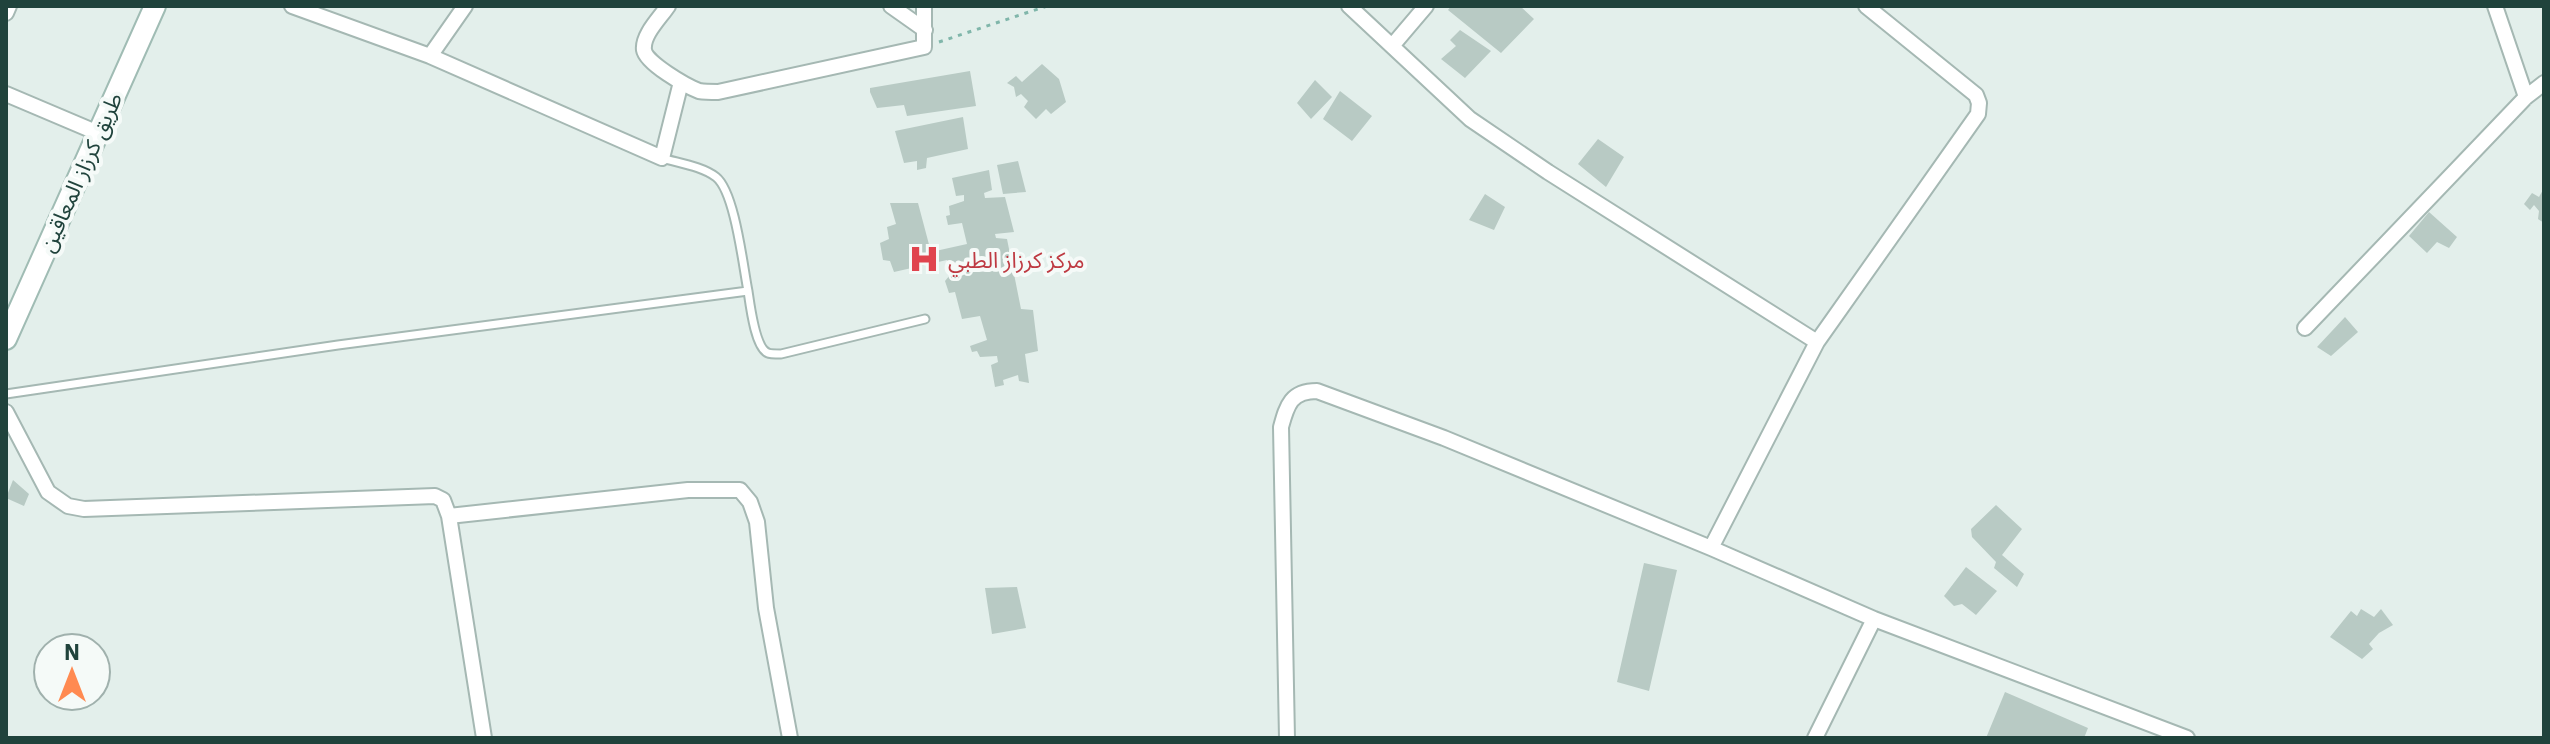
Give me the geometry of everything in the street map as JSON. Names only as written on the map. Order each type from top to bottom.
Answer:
[{"type":"street","points":[[6,13],[9,6]]},
{"type":"street","name":"طريق كرزاز المعاقين","points":[[6,339],[155,6]]},
{"type":"street","points":[[292,6],[430,56],[662,158],[681,82]]},
{"type":"street","points":[[430,56],[465,6]]},
{"type":"street","points":[[668,6],[646,36],[644,49],[648,59],[701,92],[718,92],[924,47],[924,6]]},
{"type":"street","points":[[891,6],[925,30]]},
{"type":"street","points":[[1349,6],[1470,119],[1548,172],[1817,342]]},
{"type":"street","points":[[1392,46],[1426,6]]},
{"type":"street","points":[[1711,548],[1817,342],[1978,114],[1976,95],[1866,6]]},
{"type":"street","points":[[2495,6],[2526,97]]},
{"type":"street","points":[[2305,328],[2526,97],[2544,83]]},
{"type":"street","points":[[6,94],[98,133]]},
{"type":"street","points":[[1287,738],[1281,427],[1288,403],[1295,395],[1317,391],[1430,433],[1711,548],[1874,619],[2187,738]]},
{"type":"street","points":[[6,412],[48,492],[68,506],[84,509],[435,496],[443,500],[449,516],[484,738]]},
{"type":"street","points":[[449,516],[688,490],[740,490],[750,502],[757,522],[766,608],[779,664],[780,691],[790,738]]},
{"type":"street","points":[[1815,738],[1874,619]]},
{"type":"lane","points":[[662,158],[714,175],[721,182],[733,210],[757,335],[765,352],[781,354],[925,319]]},
{"type":"lane","points":[[6,394],[338,345],[748,291]]},
{"type":"path","points":[[924,47],[1047,6]]},
{"type":"building","points":[[1451,6],[1520,6],[1534,19],[1501,53],[1448,10]]},
{"type":"building","points":[[1460,30],[1491,51],[1465,78],[1441,59],[1456,46],[1450,40]]},
{"type":"building","points":[[1042,64],[1059,79],[1066,102],[1051,114],[1046,109],[1036,119],[1024,107],[1028,101],[1021,94],[1016,97],[1014,87],[1007,83],[1016,76],[1022,82]]},
{"type":"building","points":[[970,71],[976,106],[907,116],[904,105],[877,108],[870,92],[870,88]]},
{"type":"building","points":[[1315,80],[1332,97],[1311,119],[1297,103]]},
{"type":"building","points":[[1340,91],[1372,116],[1352,141],[1323,119]]},
{"type":"building","points":[[963,117],[968,149],[927,158],[926,168],[917,170],[917,161],[904,163],[895,131]]},
{"type":"building","points":[[1598,139],[1624,157],[1606,187],[1578,164]]},
{"type":"building","points":[[1018,161],[1026,192],[1003,194],[997,165]]},
{"type":"building","points":[[989,170],[992,190],[984,193],[985,198],[1005,197],[1014,232],[995,234],[996,238],[1007,239],[1021,309],[1033,310],[1038,351],[1025,354],[1029,383],[1019,381],[1018,375],[1003,380],[1004,385],[995,387],[991,365],[998,362],[997,356],[980,357],[977,351],[972,352],[970,346],[987,340],[980,316],[962,319],[955,292],[949,293],[945,281],[950,275],[947,260],[894,272],[890,261],[883,260],[880,243],[889,239],[887,227],[896,224],[890,203],[918,203],[931,252],[967,244],[962,223],[948,225],[946,216],[950,215],[949,206],[964,201],[964,195],[956,196],[952,178]]},
{"type":"building","points":[[2544,188],[2544,223],[2538,219],[2539,211],[2534,205],[2530,210],[2524,204],[2532,193],[2539,197]]},
{"type":"building","points":[[1485,194],[1505,207],[1494,230],[1469,220]]},
{"type":"building","points":[[2429,212],[2457,237],[2449,248],[2437,242],[2427,253],[2409,236]]},
{"type":"building","points":[[2345,317],[2358,332],[2331,356],[2317,347]]},
{"type":"building","points":[[13,480],[29,494],[24,506],[6,498]]},
{"type":"building","points":[[1996,505],[2022,529],[2002,555],[2024,574],[2017,587],[1994,568],[1996,562],[1972,537],[1971,529]]},
{"type":"building","points":[[1644,563],[1677,570],[1649,691],[1617,682]]},
{"type":"building","points":[[1966,567],[1997,591],[1976,615],[1962,604],[1954,606],[1944,596]]},
{"type":"building","points":[[1017,587],[1026,628],[992,634],[985,588]]},
{"type":"building","points":[[2361,609],[2374,617],[2381,609],[2393,625],[2379,633],[2369,644],[2373,649],[2362,659],[2330,637],[2351,611],[2357,616]]},
{"type":"building","points":[[2005,692],[2088,728],[2084,738],[1986,738]]},
{"type":"place","name":"مركز كرزاز الطبي","points":[[924,259]]}]
